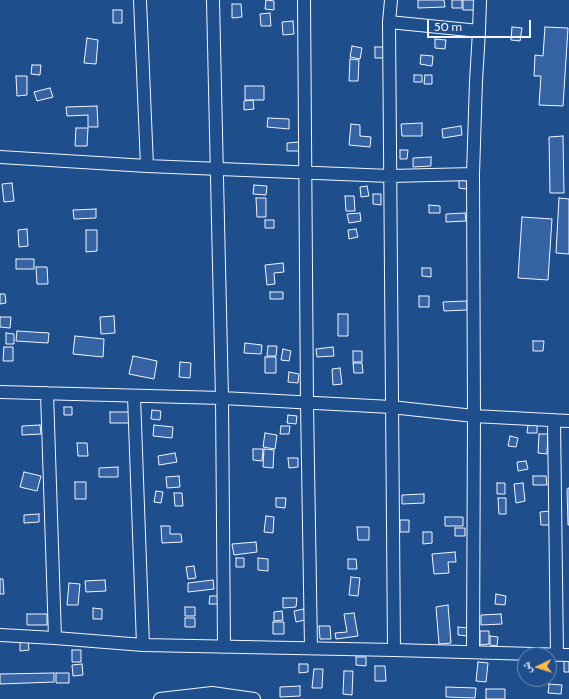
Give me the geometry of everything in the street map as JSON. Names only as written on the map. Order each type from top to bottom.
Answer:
[{"type":"street","points":[[140,0],[147,166]]},
{"type":"street","points":[[213,0],[222,398],[224,647]]},
{"type":"street","points":[[304,0],[307,402],[311,648]]},
{"type":"street","points":[[391,0],[389,22],[394,650]]},
{"type":"street","points":[[473,652],[473,174],[480,0]]},
{"type":"street","points":[[389,22],[479,31]]},
{"type":"street","points":[[0,157],[147,166],[390,176],[473,174]]},
{"type":"street","points":[[0,392],[222,398],[307,402],[392,407],[474,416],[569,421]]},
{"type":"street","points":[[47,393],[54,638]]},
{"type":"street","points":[[134,396],[143,645]]},
{"type":"street","points":[[0,635],[143,645],[563,655],[554,420]]},
{"type":"street","points":[[160,699],[212,693],[254,699]]},
{"type":"building","points":[[266,0],[274,1],[274,10],[265,9]]},
{"type":"building","points":[[418,0],[444,0],[445,7],[418,8]]},
{"type":"building","points":[[452,0],[462,0],[462,8],[452,8]]},
{"type":"building","points":[[463,0],[479,0],[479,10],[463,10]]},
{"type":"building","points":[[232,4],[241,4],[242,17],[232,18]]},
{"type":"building","points":[[113,10],[122,10],[122,23],[113,23]]},
{"type":"building","points":[[270,13],[271,26],[261,26],[260,14]]},
{"type":"building","points":[[293,21],[294,34],[283,35],[282,22]]},
{"type":"building","points":[[512,27],[522,28],[520,41],[511,40]]},
{"type":"building","points":[[545,27],[568,28],[563,106],[539,105],[541,76],[534,76],[535,55],[543,56]]},
{"type":"building","points":[[87,38],[98,40],[96,64],[84,63]]},
{"type":"building","points":[[435,39],[446,40],[445,49],[435,48]]},
{"type":"building","points":[[352,46],[362,48],[360,59],[350,57]]},
{"type":"building","points":[[375,47],[384,47],[384,58],[375,58]]},
{"type":"building","points":[[421,55],[433,56],[432,66],[420,64]]},
{"type":"building","points":[[350,59],[359,60],[358,81],[349,81]]},
{"type":"building","points":[[32,65],[41,65],[40,75],[31,74]]},
{"type":"building","points":[[414,75],[422,75],[422,82],[414,82]]},
{"type":"building","points":[[425,75],[432,75],[432,84],[424,84]]},
{"type":"building","points":[[16,76],[27,76],[27,95],[17,96]]},
{"type":"building","points":[[245,86],[264,86],[264,100],[245,100]]},
{"type":"building","points":[[50,88],[53,97],[37,101],[34,92]]},
{"type":"building","points":[[253,100],[254,109],[244,110],[244,101]]},
{"type":"building","points":[[97,106],[98,127],[88,127],[88,115],[67,116],[66,107]]},
{"type":"building","points":[[268,118],[289,119],[289,129],[267,127]]},
{"type":"building","points":[[422,123],[422,136],[402,136],[401,124]]},
{"type":"building","points":[[351,124],[360,125],[360,136],[371,137],[370,147],[349,145]]},
{"type":"building","points":[[461,126],[462,135],[443,138],[442,129]]},
{"type":"building","points":[[76,128],[88,128],[87,146],[75,146]]},
{"type":"building","points":[[563,136],[564,193],[550,193],[549,137]]},
{"type":"building","points":[[299,142],[299,151],[287,151],[287,143]]},
{"type":"building","points":[[400,150],[408,150],[407,159],[400,159]]},
{"type":"building","points":[[431,157],[431,166],[413,167],[413,158]]},
{"type":"building","points":[[459,180],[467,181],[467,189],[459,188]]},
{"type":"building","points":[[12,183],[14,201],[4,202],[2,184]]},
{"type":"building","points":[[254,185],[267,186],[266,195],[253,194]]},
{"type":"building","points":[[367,186],[369,196],[361,197],[360,187]]},
{"type":"building","points":[[373,194],[381,194],[381,205],[373,204]]},
{"type":"building","points":[[345,196],[354,196],[355,211],[346,211]]},
{"type":"building","points":[[256,198],[266,198],[266,217],[257,217]]},
{"type":"building","points":[[559,198],[569,199],[569,254],[556,253]]},
{"type":"building","points":[[429,205],[440,206],[440,213],[429,213]]},
{"type":"building","points":[[96,209],[96,218],[74,219],[73,210]]},
{"type":"building","points":[[360,213],[361,221],[349,223],[347,214]]},
{"type":"building","points":[[465,213],[466,221],[446,222],[446,214]]},
{"type":"building","points":[[522,217],[552,219],[548,280],[518,278]]},
{"type":"building","points":[[265,220],[274,220],[274,228],[265,228]]},
{"type":"building","points":[[27,229],[28,246],[19,247],[18,230]]},
{"type":"building","points":[[356,229],[358,237],[349,239],[348,230]]},
{"type":"building","points":[[86,230],[97,230],[97,251],[86,252]]},
{"type":"building","points":[[16,259],[34,259],[34,269],[16,269]]},
{"type":"building","points":[[283,263],[284,272],[274,273],[275,284],[267,285],[265,265]]},
{"type":"building","points":[[36,267],[47,267],[48,284],[37,284]]},
{"type":"building","points":[[422,268],[431,268],[431,277],[422,276]]},
{"type":"building","points":[[270,292],[283,292],[283,299],[270,299]]},
{"type":"building","points":[[0,294],[5,294],[6,303],[0,304]]},
{"type":"building","points":[[419,296],[429,296],[429,307],[419,307]]},
{"type":"building","points":[[467,301],[467,310],[444,311],[443,302]]},
{"type":"building","points":[[338,314],[348,314],[348,336],[338,336]]},
{"type":"building","points":[[114,316],[115,333],[101,334],[100,317]]},
{"type":"building","points":[[0,317],[11,317],[10,328],[0,327]]},
{"type":"building","points":[[17,331],[49,333],[48,343],[16,341]]},
{"type":"building","points":[[6,333],[14,334],[14,344],[6,344]]},
{"type":"building","points":[[75,336],[104,339],[103,357],[73,354]]},
{"type":"building","points":[[533,341],[544,341],[543,351],[533,351]]},
{"type":"building","points":[[245,343],[262,345],[261,354],[244,353]]},
{"type":"building","points":[[268,346],[277,346],[276,356],[267,356]]},
{"type":"building","points":[[4,347],[13,347],[13,361],[3,361]]},
{"type":"building","points":[[333,347],[334,356],[317,357],[316,349]]},
{"type":"building","points":[[283,349],[291,351],[289,361],[281,360]]},
{"type":"building","points":[[353,351],[362,351],[362,362],[353,362]]},
{"type":"building","points":[[133,356],[157,361],[154,379],[129,374]]},
{"type":"building","points":[[265,357],[276,357],[276,373],[265,373]]},
{"type":"building","points":[[180,362],[191,363],[190,378],[179,377]]},
{"type":"building","points":[[353,363],[362,363],[363,373],[354,373]]},
{"type":"building","points":[[340,368],[342,384],[333,385],[332,369]]},
{"type":"building","points":[[289,372],[299,374],[298,383],[288,382]]},
{"type":"building","points":[[64,407],[72,407],[72,415],[64,415]]},
{"type":"building","points":[[152,410],[161,411],[160,420],[151,419]]},
{"type":"building","points":[[110,412],[132,412],[132,423],[110,423]]},
{"type":"building","points":[[288,415],[297,416],[296,424],[287,423]]},
{"type":"building","points":[[40,425],[41,434],[22,435],[22,426]]},
{"type":"building","points":[[154,425],[173,427],[172,438],[153,436]]},
{"type":"building","points":[[528,425],[537,425],[537,433],[527,433]]},
{"type":"building","points":[[281,426],[290,426],[289,434],[280,434]]},
{"type":"building","points":[[265,433],[277,435],[275,449],[263,447]]},
{"type":"building","points":[[539,434],[548,434],[547,454],[538,453]]},
{"type":"building","points":[[510,436],[518,438],[516,447],[508,446]]},
{"type":"building","points":[[77,443],[87,443],[88,456],[78,456]]},
{"type":"building","points":[[253,449],[263,449],[262,461],[253,460]]},
{"type":"building","points":[[264,449],[274,450],[273,468],[263,467]]},
{"type":"building","points":[[175,453],[177,462],[159,465],[158,456]]},
{"type":"building","points":[[288,458],[298,458],[298,467],[289,468]]},
{"type":"building","points":[[526,461],[528,469],[518,471],[517,462]]},
{"type":"building","points":[[118,467],[118,477],[99,477],[99,468]]},
{"type":"building","points":[[24,472],[41,476],[37,491],[20,487]]},
{"type":"building","points":[[179,476],[180,487],[167,488],[166,477]]},
{"type":"building","points":[[533,476],[546,476],[547,485],[533,485]]},
{"type":"building","points":[[75,482],[86,482],[86,499],[75,499]]},
{"type":"building","points":[[497,483],[505,483],[505,494],[497,494]]},
{"type":"building","points":[[523,483],[525,501],[516,503],[514,484]]},
{"type":"building","points":[[569,488],[569,525],[568,525],[567,489]]},
{"type":"building","points":[[156,491],[163,492],[161,503],[154,502]]},
{"type":"building","points":[[174,493],[182,493],[183,506],[175,506]]},
{"type":"building","points":[[424,494],[424,503],[402,504],[402,495]]},
{"type":"building","points":[[276,498],[286,498],[285,508],[276,507]]},
{"type":"building","points":[[498,498],[506,498],[506,514],[499,514]]},
{"type":"building","points":[[550,511],[550,525],[541,525],[540,512]]},
{"type":"building","points":[[39,514],[39,522],[24,523],[24,515]]},
{"type":"building","points":[[266,516],[274,517],[273,533],[264,532]]},
{"type":"building","points":[[445,517],[463,517],[463,526],[445,526]]},
{"type":"building","points":[[400,520],[409,520],[409,532],[400,532]]},
{"type":"building","points":[[161,526],[170,526],[170,534],[181,534],[182,542],[162,543]]},
{"type":"building","points":[[357,527],[369,527],[369,540],[358,540]]},
{"type":"building","points":[[455,528],[465,528],[465,536],[455,536]]},
{"type":"building","points":[[423,532],[432,532],[432,543],[423,544]]},
{"type":"building","points":[[256,542],[257,552],[234,555],[232,544]]},
{"type":"building","points":[[455,552],[456,562],[448,562],[449,573],[434,574],[432,554]]},
{"type":"building","points":[[236,558],[244,558],[244,567],[236,567]]},
{"type":"building","points":[[258,558],[268,559],[268,571],[258,570]]},
{"type":"building","points":[[348,559],[356,559],[357,569],[348,569]]},
{"type":"building","points":[[194,566],[196,578],[188,579],[186,567]]},
{"type":"building","points":[[351,577],[360,578],[358,596],[349,595]]},
{"type":"building","points":[[0,579],[3,579],[4,594],[0,594]]},
{"type":"building","points":[[105,580],[106,591],[86,592],[85,581]]},
{"type":"building","points":[[213,580],[214,589],[188,592],[188,583]]},
{"type":"building","points":[[69,583],[80,584],[78,605],[67,605]]},
{"type":"building","points":[[496,594],[506,596],[505,605],[495,604]]},
{"type":"building","points":[[210,596],[220,596],[220,604],[209,604]]},
{"type":"building","points":[[283,598],[297,598],[296,607],[283,608]]},
{"type":"building","points":[[448,605],[451,643],[439,644],[436,607]]},
{"type":"building","points":[[185,607],[195,607],[195,616],[185,616]]},
{"type":"building","points":[[93,608],[102,609],[102,619],[93,619]]},
{"type":"building","points":[[304,609],[305,620],[296,622],[294,611]]},
{"type":"building","points":[[282,611],[283,620],[274,621],[274,612]]},
{"type":"building","points":[[354,613],[358,636],[336,639],[335,633],[347,632],[344,614]]},
{"type":"building","points":[[27,614],[47,614],[47,625],[27,625]]},
{"type":"building","points":[[501,614],[502,624],[481,625],[481,615]]},
{"type":"building","points":[[185,618],[195,618],[195,627],[185,627]]},
{"type":"building","points":[[273,622],[284,622],[284,634],[273,634]]},
{"type":"building","points":[[319,626],[330,626],[331,639],[320,639]]},
{"type":"building","points":[[458,627],[468,628],[468,636],[458,635]]},
{"type":"building","points":[[480,631],[489,631],[489,644],[480,645]]},
{"type":"building","points":[[490,636],[498,637],[497,646],[490,645]]},
{"type":"building","points":[[20,639],[28,639],[29,650],[20,651]]},
{"type":"building","points":[[72,650],[81,650],[81,662],[72,662]]},
{"type":"building","points":[[356,657],[366,657],[366,666],[356,665]]},
{"type":"building","points":[[564,661],[569,661],[569,672],[564,672]]},
{"type":"building","points":[[478,662],[488,663],[486,682],[476,681]]},
{"type":"building","points":[[82,664],[83,675],[73,676],[72,665]]},
{"type":"building","points":[[299,664],[308,664],[308,672],[299,673]]},
{"type":"building","points":[[375,666],[385,666],[386,681],[375,681]]},
{"type":"building","points":[[314,669],[323,669],[322,688],[312,688]]},
{"type":"building","points":[[344,671],[353,671],[352,695],[343,694]]},
{"type":"building","points":[[54,673],[54,682],[0,684],[0,674]]},
{"type":"building","points":[[56,673],[69,673],[69,683],[56,683]]},
{"type":"building","points":[[557,685],[562,685],[561,694],[548,693],[549,687],[557,687]]},
{"type":"building","points":[[300,686],[300,696],[280,697],[280,687]]},
{"type":"building","points":[[446,687],[476,688],[475,698],[446,697]]},
{"type":"building","points":[[486,689],[505,689],[505,699],[486,699]]}]
